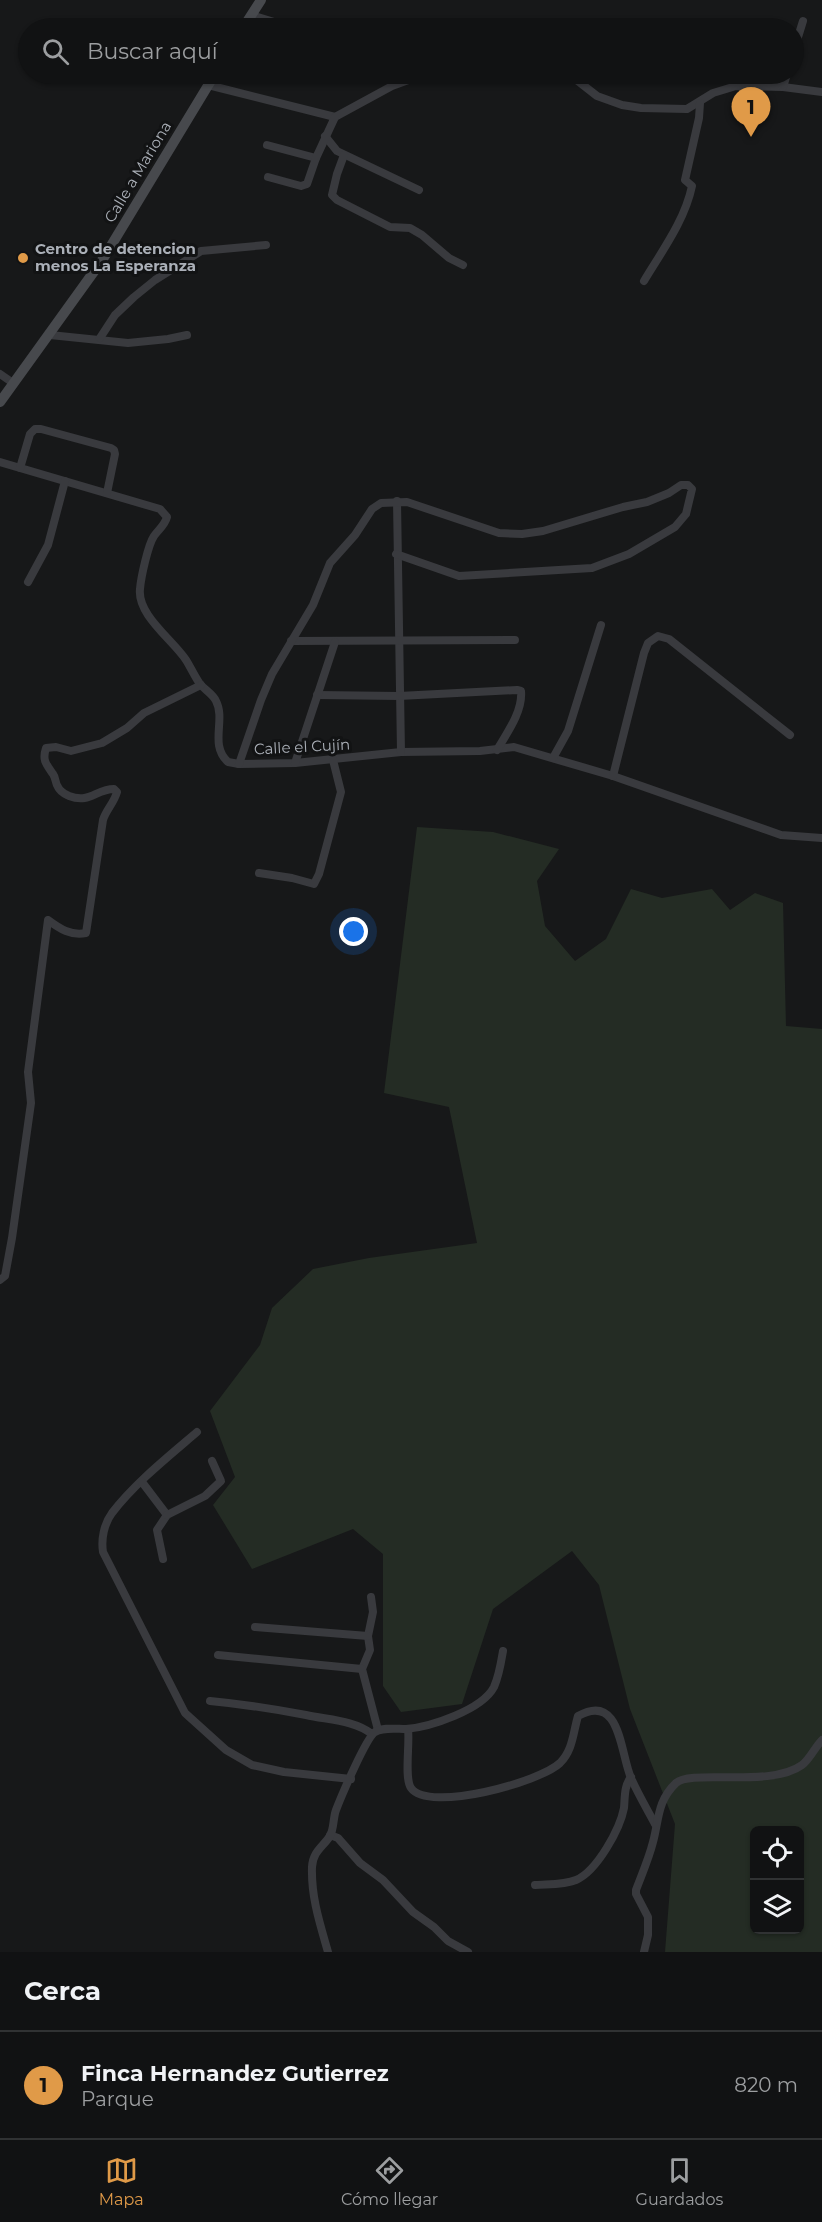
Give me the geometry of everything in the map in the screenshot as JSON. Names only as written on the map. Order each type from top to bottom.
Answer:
[{"type":"main road","points":[[250,18],[261,0]]},
{"type":"main road","name":"Calle a Mariona","points":[[0,402],[103,259],[208,85]]},
{"type":"street","points":[[252,15],[262,18]]},
{"type":"street","points":[[268,177],[305,186],[310,182],[316,158],[335,117],[398,84]]},
{"type":"street","points":[[582,84],[597,96],[622,105],[641,108],[687,109],[713,93],[736,86],[783,87],[822,92]]},
{"type":"street","points":[[208,85],[335,117]]},
{"type":"street","points":[[644,281],[673,233],[690,195],[692,186],[685,180],[699,118],[700,103]]},
{"type":"street","points":[[326,136],[337,151],[418,190]]},
{"type":"street","points":[[267,145],[316,158]]},
{"type":"street","points":[[344,155],[332,187],[332,195],[337,200],[390,227],[410,228],[463,266]]},
{"type":"street","points":[[100,339],[115,315],[134,297],[155,280],[201,251],[266,245]]},
{"type":"street","points":[[50,335],[128,343],[187,335]]},
{"type":"street","points":[[0,374],[13,383]]},
{"type":"street","points":[[20,468],[30,434],[34,429],[111,448],[115,454],[107,493]]},
{"type":"street","name":"Calle el Cujín","points":[[0,462],[160,509],[167,517],[165,523],[153,537],[140,588],[140,597],[152,622],[185,659],[201,685],[214,696],[218,705],[218,735],[221,754],[228,762],[239,764],[295,763],[401,752],[497,750],[514,747],[614,777],[781,835],[822,838]]},
{"type":"street","points":[[28,582],[48,545],[65,481]]},
{"type":"street","points":[[239,764],[272,674],[313,605],[330,563],[355,535],[372,509],[381,503],[407,502],[499,533],[522,534],[543,531],[647,502],[681,485],[688,485],[692,489],[686,514],[675,527],[628,554],[592,568],[459,576],[396,554]]},
{"type":"street","points":[[397,501],[396,554],[401,752]]},
{"type":"street","points":[[553,758],[568,731],[601,625]]},
{"type":"street","points":[[614,777],[644,653],[648,643],[658,636],[669,639],[790,735]]},
{"type":"street","points":[[291,641],[515,640]]},
{"type":"street","points":[[295,763],[335,642]]},
{"type":"street","points":[[0,1281],[5,1276],[12,1238],[31,1102],[27,1072],[48,920],[63,931],[77,935],[86,933],[103,820],[117,792],[114,789],[106,789],[80,800],[65,794],[58,789],[54,776],[45,765],[43,756],[46,748],[56,747],[71,751],[102,743],[127,728],[144,713],[201,685]]},
{"type":"street","points":[[317,695],[399,696],[521,691],[522,696],[513,723],[497,750]]},
{"type":"street","points":[[259,873],[314,884],[320,874],[341,792],[333,760]]},
{"type":"street","points":[[197,1432],[111,1514],[101,1542],[103,1552],[185,1713],[226,1750],[252,1765],[284,1772],[351,1779]]},
{"type":"street","points":[[163,1559],[157,1530],[167,1515],[205,1496],[221,1481],[212,1461]]},
{"type":"street","points":[[142,1482],[167,1515]]},
{"type":"street","points":[[328,1952],[312,1885],[312,1863],[320,1846],[330,1836],[336,1811],[364,1746],[375,1732],[362,1669],[370,1650],[368,1636],[373,1612],[371,1597]]},
{"type":"street","points":[[255,1627],[368,1636]]},
{"type":"street","points":[[210,1701],[254,1705],[346,1722],[375,1732],[408,1729],[461,1713],[480,1703],[493,1688],[503,1651]]},
{"type":"street","points":[[218,1655],[362,1669]]},
{"type":"street","points":[[408,1729],[408,1780],[411,1789],[419,1795],[470,1795],[518,1784],[550,1771],[562,1761],[571,1746],[578,1716],[596,1710],[605,1713],[614,1723],[631,1777],[655,1824]]},
{"type":"street","points":[[644,1952],[648,1935],[648,1917],[636,1890],[654,1841],[655,1824],[660,1809],[678,1781],[740,1779],[786,1773],[804,1764],[822,1740]]},
{"type":"street","points":[[535,1885],[577,1880],[596,1862],[612,1838],[623,1810],[627,1782],[631,1777]]},
{"type":"street","points":[[330,1836],[338,1838],[360,1863],[383,1880],[413,1912],[434,1927],[448,1941],[468,1952]]},
{"type":"shaded area","points":[[417,827],[493,832],[559,849],[537,881],[545,926],[575,961],[606,939],[631,889],[662,898],[712,889],[730,910],[755,893],[783,903],[786,1026],[822,1029],[822,1952],[665,1952],[675,1824],[630,1709],[599,1585],[572,1551],[493,1609],[462,1704],[401,1712],[383,1686],[383,1554],[353,1529],[252,1569],[213,1505],[235,1477],[210,1411],[260,1345],[272,1308],[313,1269],[369,1258],[477,1243],[449,1107],[384,1093]]},
{"type":"place","name":"Finca Hernandez Gutierrez","points":[[751,137]]},
{"type":"place","name":"Centro de detencion menos La Esperanza","points":[[23,258]]}]
